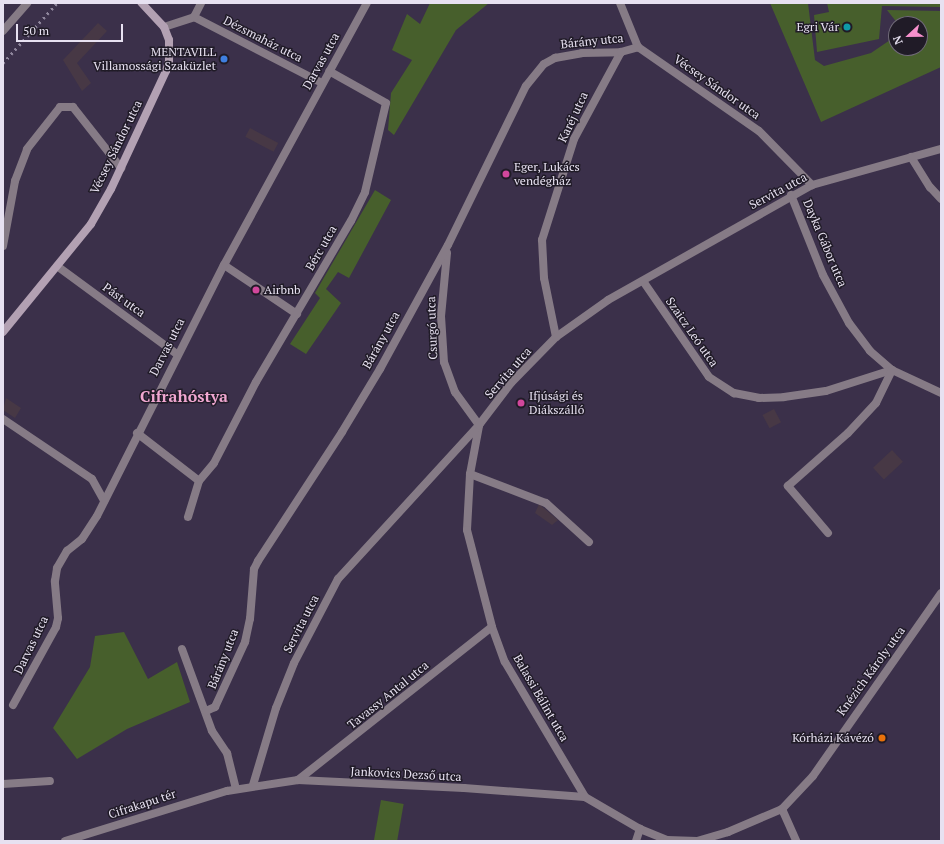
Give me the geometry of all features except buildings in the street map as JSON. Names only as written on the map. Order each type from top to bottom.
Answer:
[{"type":"main road","points":[[142,3],[164,27]]},
{"type":"main road","name":"Vécsey Sándor utca","points":[[3,332],[91,224],[121,168],[166,71],[169,49],[164,27]]},
{"type":"street","points":[[3,31],[27,3]]},
{"type":"street","points":[[164,27],[194,17],[201,3]]},
{"type":"street","name":"Darvas utca","points":[[13,704],[56,627],[58,618],[55,581],[57,568],[67,551],[82,539],[104,501],[177,354],[224,265],[367,3]]},
{"type":"street","points":[[620,3],[638,47]]},
{"type":"street","name":"Dézsmaház utca","points":[[194,17],[322,83]]},
{"type":"street","name":"Bárány utca","points":[[206,711],[215,708],[245,642],[250,620],[254,569],[258,560],[346,426],[448,245],[526,86],[544,64],[555,58],[582,53],[621,52],[638,47]]},
{"type":"street","name":"Vécsey Sándor utca","points":[[638,47],[759,131],[812,185]]},
{"type":"street","name":"Karéj utca","points":[[556,337],[544,278],[542,240],[574,139],[621,52]]},
{"type":"street","name":"Bérc utca","points":[[188,517],[199,482],[214,463],[256,382],[365,192],[386,103],[329,71]]},
{"type":"street","points":[[3,246],[15,181],[27,150],[60,107],[73,107],[121,168]]},
{"type":"street","name":"Servita utca","points":[[253,785],[267,736],[294,663],[338,579],[479,425],[511,383],[556,337],[608,300],[791,195],[812,185],[941,149]]},
{"type":"street","points":[[911,157],[930,187],[941,198]]},
{"type":"street","name":"Dayka Gábor utca","points":[[791,195],[823,275],[849,323],[870,351],[892,370],[941,393]]},
{"type":"street","name":"Csurgó utca","points":[[448,245],[443,270],[441,316],[444,362],[455,392],[479,425]]},
{"type":"street","points":[[224,265],[296,314]]},
{"type":"street","name":"Pást utca","points":[[57,266],[177,354]]},
{"type":"street","name":"Szaicz Leó utca","points":[[643,281],[709,377],[734,393],[759,398],[784,397],[826,391],[892,370]]},
{"type":"street","points":[[828,533],[788,486],[848,433],[876,403],[892,370]]},
{"type":"street","points":[[3,419],[38,440],[92,480],[104,501]]},
{"type":"street","name":"Balassi Bálint utca","points":[[479,425],[470,474],[467,530],[492,627],[505,662],[585,798]]},
{"type":"street","points":[[137,433],[199,482]]},
{"type":"street","points":[[470,474],[546,503],[589,542]]},
{"type":"street","name":"Knézich Károly utca","points":[[782,809],[813,776],[941,593]]},
{"type":"street","name":"Tavassy Antal utca","points":[[298,780],[492,627]]},
{"type":"street","points":[[182,649],[206,711],[212,731],[227,753],[236,788]]},
{"type":"street","name":"Jankovics Dezső utca","points":[[227,790],[253,785],[298,780],[464,788],[585,798]]},
{"type":"street","points":[[3,784],[50,781]]},
{"type":"street","name":"Cifrakapu tér","points":[[65,841],[227,790]]},
{"type":"street","points":[[585,798],[640,829],[667,840],[698,841],[728,832],[782,809],[796,841]]},
{"type":"street","points":[[636,841],[640,829]]},
{"type":"shaded area","points":[[98,23],[107,31],[77,63],[91,83],[82,91],[63,60]]},
{"type":"shaded area","points":[[250,128],[278,143],[274,152],[245,137]]},
{"type":"shaded area","points":[[6,398],[21,408],[15,418],[3,410]]},
{"type":"shaded area","points":[[774,409],[781,422],[770,428],[763,415]]},
{"type":"shaded area","points":[[892,450],[903,462],[884,479],[873,468]]},
{"type":"shaded area","points":[[539,504],[558,520],[552,525],[535,513]]},
{"type":"green space","points":[[430,3],[489,3],[456,30],[394,135],[388,130],[391,93],[412,60],[392,50],[407,14],[420,24]]},
{"type":"green space","points":[[770,3],[808,3],[815,60],[824,66],[871,53],[888,41],[888,56],[928,56],[928,16],[892,16],[887,10],[941,11],[941,67],[821,122]]},
{"type":"green space","name":"Egri Vár","points":[[827,3],[941,3],[941,7],[882,6],[879,39],[817,52],[814,15],[829,12]]},
{"type":"green space","points":[[375,190],[391,200],[349,278],[338,272],[326,289],[341,303],[306,354],[290,344],[320,298],[315,293]]},
{"type":"green space","points":[[124,632],[148,679],[177,662],[190,702],[127,729],[77,759],[53,728],[90,667],[95,636]]},
{"type":"green space","points":[[381,800],[404,804],[397,841],[374,840]]},
{"type":"railway","points":[[3,63],[57,3]]},
{"type":"place","name":"Egri Vár","points":[[847,27]]},
{"type":"place","name":"MENTAVILL Villamossági Szaküzlet","points":[[224,59]]},
{"type":"place","name":"Eger, Lukács vendégház","points":[[506,174]]},
{"type":"place","name":"Airbnb","points":[[256,290]]},
{"type":"place","name":"Ifjúsági és Diákszálló","points":[[521,403]]},
{"type":"place","name":"Kórházi Kávézó","points":[[882,738]]},
{"type":"district","name":"Cifrahóstya","points":[[184,396]]}]
